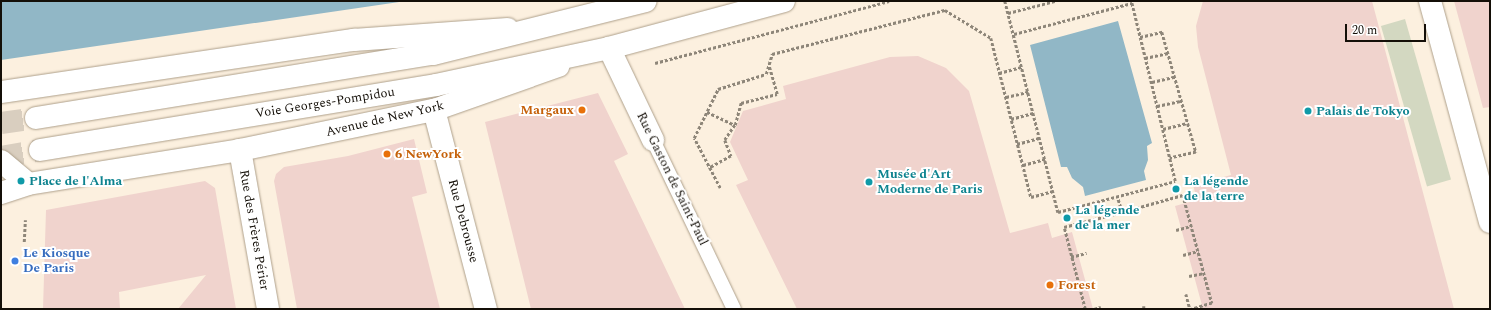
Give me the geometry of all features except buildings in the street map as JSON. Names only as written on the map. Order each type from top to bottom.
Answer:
[{"type":"street","points":[[36,118],[434,54],[549,27],[646,1]]},
{"type":"street","name":"Avenue de New York","points":[[1,193],[28,184],[240,150],[434,110],[609,48],[784,1]]},
{"type":"street","points":[[1430,1],[1490,222]]},
{"type":"street","points":[[1,92],[354,40],[549,27]]},
{"type":"street","name":"Rue Gaston de Saint-Paul","points":[[609,48],[653,140]]},
{"type":"street","name":"Voie Georges-Pompidou","points":[[40,150],[436,85],[609,48]]},
{"type":"street","name":"Rue Debrousse","points":[[434,110],[486,309]]},
{"type":"street","name":"Rue des Frères Périer","points":[[240,150],[268,309]]},
{"type":"street","points":[[1,161],[28,184]]},
{"type":"lane","name":"Rue Gaston de Saint-Paul","points":[[653,140],[734,309]]},
{"type":"path","points":[[1005,1],[1058,212],[1175,181],[1132,2],[1014,34]]},
{"type":"path","points":[[1008,14],[1055,1]]},
{"type":"path","points":[[720,188],[694,138],[718,89],[766,74],[772,54],[945,10],[991,38],[1031,197],[1053,191]]},
{"type":"path","points":[[1140,37],[1162,32],[1196,152],[1170,158]]},
{"type":"path","points":[[1145,58],[1168,53]]},
{"type":"path","points":[[709,168],[731,156],[725,140],[735,125],[741,104],[777,94],[769,65]]},
{"type":"path","points":[[999,73],[1022,67]]},
{"type":"path","points":[[1151,82],[1174,77]]},
{"type":"path","points":[[1006,97],[1028,92]]},
{"type":"path","points":[[1157,106],[1181,100]]},
{"type":"path","points":[[707,112],[735,125]]},
{"type":"path","points":[[1011,119],[1033,113]]},
{"type":"path","points":[[1163,129],[1187,123]]},
{"type":"path","points":[[1017,144],[1040,138]]},
{"type":"path","points":[[1023,165],[1045,159]]},
{"type":"path","points":[[1085,309],[1064,227],[1183,195],[1212,304],[1191,309],[1186,294]]},
{"type":"path","points":[[1118,197],[1122,212]]},
{"type":"path","points":[[24,242],[25,220]]},
{"type":"path","points":[[1176,230],[1191,226]]},
{"type":"path","points":[[1183,255],[1198,251]]},
{"type":"path","points":[[1071,257],[1086,253]]},
{"type":"path","points":[[1189,276],[1204,272]]},
{"type":"path","points":[[1080,288],[1095,284]]},
{"type":"path","points":[[1094,309],[1101,308]]},
{"type":"green space","points":[[1405,19],[1451,180],[1427,186],[1381,26]]},
{"type":"water","points":[[1,1],[406,1],[1,60]]},
{"type":"water","points":[[1118,21],[1152,143],[1147,146],[1148,160],[1144,171],[1146,180],[1085,196],[1083,187],[1072,178],[1067,167],[1061,167],[1030,45]]},
{"type":"tunnel","points":[[1,123],[36,118]]},
{"type":"tunnel","points":[[1,157],[40,150]]},
{"type":"place","name":"Margaux","points":[[582,110]]},
{"type":"place","name":"Palais de Tokyo","points":[[1308,111]]},
{"type":"place","name":"6 NewYork","points":[[387,154]]},
{"type":"place","name":"Place de l'Alma","points":[[21,181]]},
{"type":"place","name":"Musée d'Art Moderne de Paris","points":[[869,182]]},
{"type":"place","name":"La légende de la terre","points":[[1176,189]]},
{"type":"place","name":"La légende de la mer","points":[[1067,218]]},
{"type":"place","name":"Le Kiosque De Paris","points":[[15,261]]},
{"type":"place","name":"Forest","points":[[1050,285]]}]
